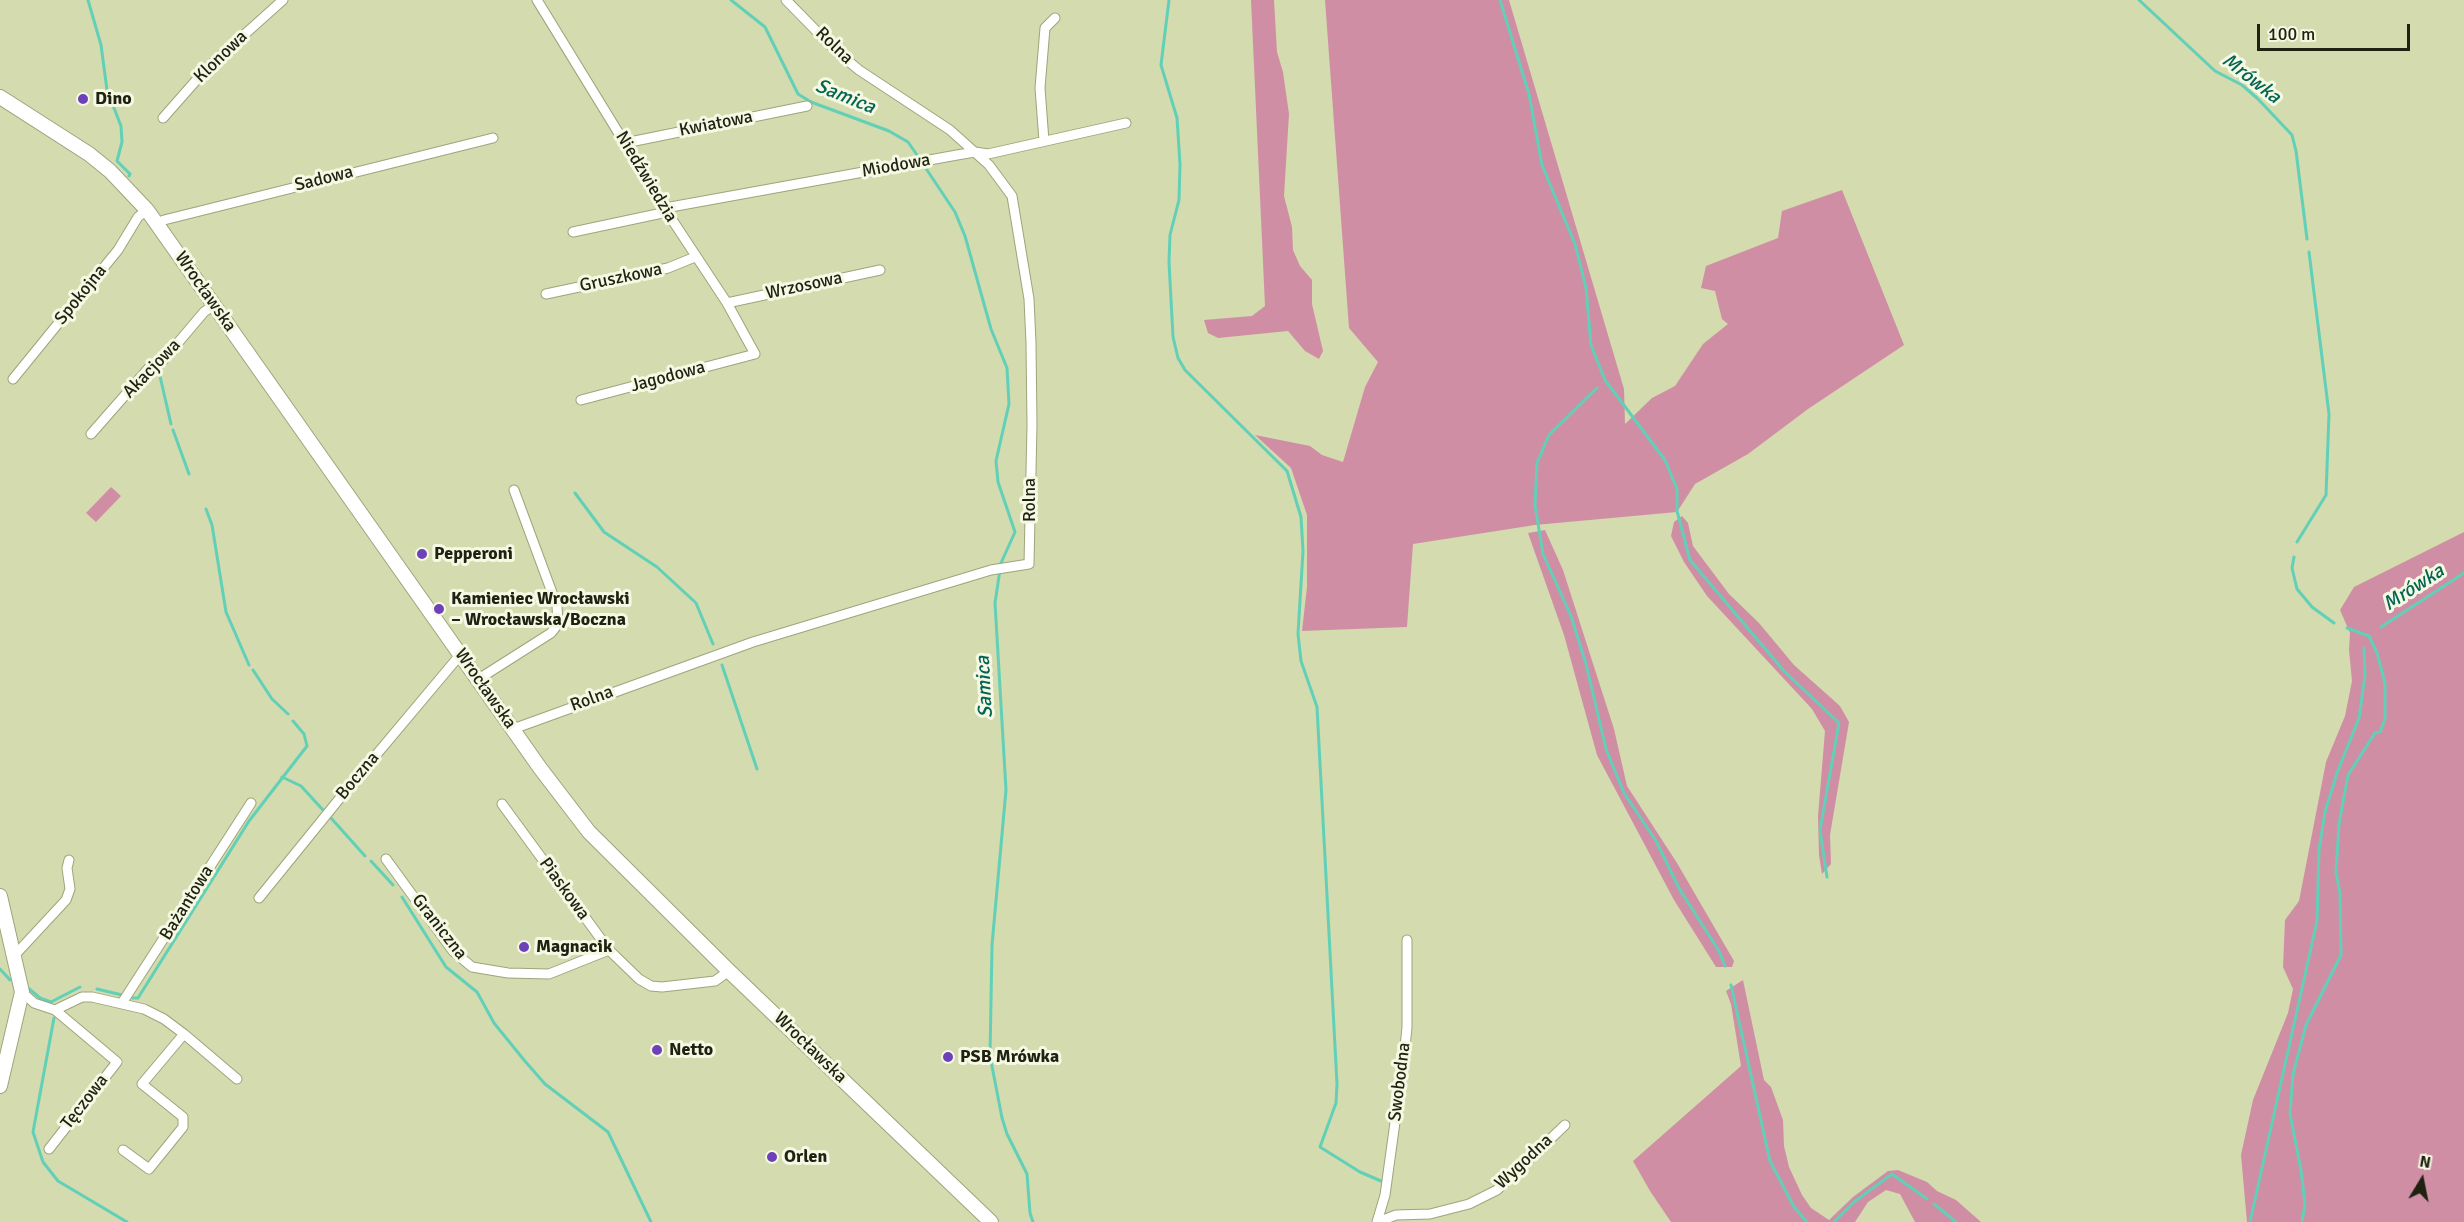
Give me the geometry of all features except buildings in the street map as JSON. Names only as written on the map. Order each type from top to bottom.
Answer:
[{"type":"main road","name":"Wrocławska","points":[[0,97],[89,154],[117,177],[147,210],[477,680],[568,808],[589,832],[729,972],[991,1222]]},
{"type":"main road","points":[[0,896],[22,992],[6,1041],[0,1086]]},
{"type":"street","name":"Klonowa","points":[[163,118],[207,68],[283,0]]},
{"type":"street","name":"Niedźwiedzia","points":[[537,0],[695,257],[727,303],[755,354]]},
{"type":"street","name":"Rolna","points":[[513,729],[753,642],[1002,569],[1029,564],[1032,424],[1029,299],[1012,196],[989,165],[950,130],[859,70],[786,0]]},
{"type":"street","points":[[1044,141],[1040,88],[1045,28],[1055,18]]},
{"type":"street","name":"Kwiatowa","points":[[625,143],[807,106]]},
{"type":"street","name":"Miodowa","points":[[573,232],[666,210],[975,152],[988,154],[1126,123]]},
{"type":"street","name":"Sadowa","points":[[157,224],[209,208],[493,138]]},
{"type":"street","name":"Spokojna","points":[[13,379],[118,250],[138,217],[147,210]]},
{"type":"street","name":"Gruszkowa","points":[[546,294],[668,268],[695,257]]},
{"type":"street","name":"Wrzosowa","points":[[727,303],[880,270]]},
{"type":"street","name":"Akacjowa","points":[[91,435],[148,369],[160,364],[204,312],[214,305]]},
{"type":"street","name":"Jagodowa","points":[[581,400],[755,354]]},
{"type":"street","points":[[477,680],[551,633],[558,624],[557,606],[514,490]]},
{"type":"street","name":"Boczna","points":[[259,898],[460,655]]},
{"type":"street","name":"Bażantowa","points":[[123,1003],[251,803]]},
{"type":"street","name":"Piaskowa","points":[[502,804],[609,950],[639,979],[651,986],[715,981],[729,972]]},
{"type":"street","name":"Graniczna","points":[[386,859],[453,951],[471,967],[508,974],[549,974],[609,950]]},
{"type":"street","points":[[14,956],[66,900],[70,889],[67,868],[69,860]]},
{"type":"street","name":"Swobodna","points":[[1377,1222],[1385,1195],[1404,1057],[1407,1027],[1407,940]]},
{"type":"street","points":[[22,992],[34,1003],[55,1010],[82,997],[123,1003],[144,1009],[164,1019],[184,1034],[237,1079]]},
{"type":"street","name":"Tęczowa","points":[[49,1149],[117,1062],[55,1010]]},
{"type":"street","points":[[123,1150],[149,1169],[183,1127],[183,1117],[142,1084],[184,1034]]},
{"type":"street","name":"Wygodna","points":[[1377,1222],[1396,1215],[1430,1214],[1468,1204],[1497,1190],[1565,1125]]},
{"type":"shaded area","points":[[1251,0],[1274,0],[1277,52],[1283,72],[1289,114],[1284,196],[1292,227],[1293,250],[1300,266],[1312,280],[1312,304],[1323,351],[1319,359],[1305,351],[1288,331],[1218,338],[1208,333],[1204,320],[1252,316],[1265,306]]},
{"type":"shaded area","points":[[1325,0],[1509,0],[1624,389],[1625,424],[1652,398],[1675,386],[1703,344],[1728,324],[1722,319],[1715,291],[1701,288],[1706,266],[1778,238],[1782,211],[1842,190],[1904,345],[1808,409],[1748,454],[1695,484],[1677,512],[1535,525],[1413,544],[1407,627],[1302,631],[1307,587],[1307,515],[1291,468],[1255,435],[1310,446],[1322,455],[1343,462],[1365,387],[1378,362],[1349,328]]},
{"type":"shaded area","points":[[111,487],[121,496],[96,522],[86,513]]},
{"type":"shaded area","points":[[1682,516],[1688,523],[1693,546],[1729,594],[1759,623],[1794,665],[1840,706],[1849,722],[1830,835],[1831,864],[1822,874],[1818,816],[1825,731],[1812,709],[1707,596],[1684,562],[1671,536],[1674,522]]},
{"type":"shaded area","points":[[1545,530],[1563,570],[1614,729],[1627,786],[1677,863],[1734,961],[1732,967],[1716,967],[1674,900],[1597,755],[1564,635],[1528,533]]},
{"type":"shaded area","points":[[2464,532],[2464,1222],[2247,1222],[2241,1155],[2253,1100],[2288,1013],[2293,989],[2283,967],[2285,920],[2299,901],[2326,762],[2345,716],[2352,681],[2350,633],[2340,610],[2354,587]]},
{"type":"shaded area","points":[[1743,980],[1764,1080],[1771,1087],[1783,1120],[1784,1146],[1789,1167],[1811,1208],[1829,1220],[1853,1197],[1888,1171],[1898,1170],[1927,1182],[1937,1191],[1956,1200],[1981,1222],[1915,1222],[1900,1194],[1886,1190],[1868,1202],[1855,1222],[1671,1222],[1633,1161],[1741,1066],[1731,1004],[1726,991]]},
{"type":"waterway","points":[[88,0],[101,45],[107,90],[121,126],[122,142],[117,161],[130,174],[129,176]]},
{"type":"waterway","name":"Samica","points":[[731,0],[765,27],[798,94],[811,102],[889,131],[908,142],[917,155]]},
{"type":"waterway","points":[[1169,0],[1161,65],[1177,118],[1180,164],[1179,200],[1170,235],[1173,337],[1178,358],[1185,370],[1287,471],[1301,517],[1303,551],[1298,634],[1301,661],[1317,707],[1337,1084],[1336,1103],[1320,1147],[1360,1172],[1381,1181]]},
{"type":"waterway","points":[[1500,0],[1529,94],[1542,165],[1575,244],[1586,288],[1591,345],[1605,380],[1665,460],[1677,489],[1677,511],[1690,560],[1784,671],[1839,723],[1820,830],[1827,877]]},
{"type":"waterway","name":"Mrówka","points":[[2139,0],[2215,71],[2242,85],[2258,99],[2292,135],[2307,239]]},
{"type":"waterway","name":"Samica","points":[[925,167],[955,212],[965,236],[991,329],[1007,368],[1009,404],[996,461],[998,482],[1015,532],[1001,563],[995,603],[1006,790],[992,945],[990,1056],[1007,1134],[1027,1174],[1030,1213],[1033,1222]]},
{"type":"waterway","name":"Mrówka","points":[[2297,542],[2326,495],[2329,414],[2309,252]]},
{"type":"waterway","points":[[159,372],[171,424]]},
{"type":"waterway","points":[[1597,388],[1549,435],[1537,463],[1535,505],[1543,554],[1571,616],[1586,664],[1606,749],[1624,793],[1656,841],[1680,890],[1719,951],[1725,966]]},
{"type":"waterway","points":[[173,430],[189,474]]},
{"type":"waterway","points":[[575,493],[604,532],[657,567],[696,603],[713,644]]},
{"type":"waterway","points":[[206,509],[212,525],[226,612],[249,665]]},
{"type":"waterway","name":"Mrówka","points":[[2294,557],[2292,568],[2297,589],[2312,607],[2334,623]]},
{"type":"waterway","name":"Mrówka","points":[[2381,627],[2464,573]]},
{"type":"waterway","points":[[2302,1222],[2305,1204],[2290,1114],[2293,1074],[2306,1025],[2341,955],[2340,893],[2336,872],[2339,824],[2348,775],[2375,733],[2380,732],[2385,719],[2385,683],[2377,653],[2369,636],[2347,628]]},
{"type":"waterway","points":[[2250,1222],[2317,921],[2319,850],[2325,812],[2337,773],[2359,718],[2365,675],[2364,648]]},
{"type":"waterway","points":[[722,665],[757,769]]},
{"type":"waterway","points":[[253,670],[272,699],[288,714]]},
{"type":"waterway","points":[[133,998],[138,998],[249,821],[307,746],[304,734],[293,721]]},
{"type":"waterway","points":[[282,777],[301,786],[323,810]]},
{"type":"waterway","points":[[331,818],[365,856]]},
{"type":"waterway","points":[[371,861],[393,885]]},
{"type":"waterway","points":[[402,897],[446,967],[477,992],[494,1023],[545,1084],[608,1132],[651,1222]]},
{"type":"waterway","points":[[0,969],[10,980]]},
{"type":"waterway","points":[[1731,985],[1770,1161],[1794,1207],[1807,1222]]},
{"type":"waterway","points":[[28,988],[40,998],[51,1002],[80,987]]},
{"type":"waterway","points":[[97,989],[122,995]]},
{"type":"waterway","points":[[54,1018],[33,1132],[43,1162],[58,1181],[127,1222]]},
{"type":"waterway","points":[[1834,1222],[1854,1202],[1892,1174],[1927,1199]]},
{"type":"waterway","points":[[1934,1204],[1956,1222]]},
{"type":"place","name":"Dino","points":[[83,99]]},
{"type":"place","name":"Pepperoni","points":[[422,554]]},
{"type":"place","name":"Kamieniec Wrocławski – Wrocławska/Boczna","points":[[439,609]]},
{"type":"place","name":"Magnacik","points":[[524,947]]},
{"type":"place","name":"Netto","points":[[657,1050]]},
{"type":"place","name":"PSB Mrówka","points":[[948,1057]]},
{"type":"place","name":"Orlen","points":[[772,1157]]}]
